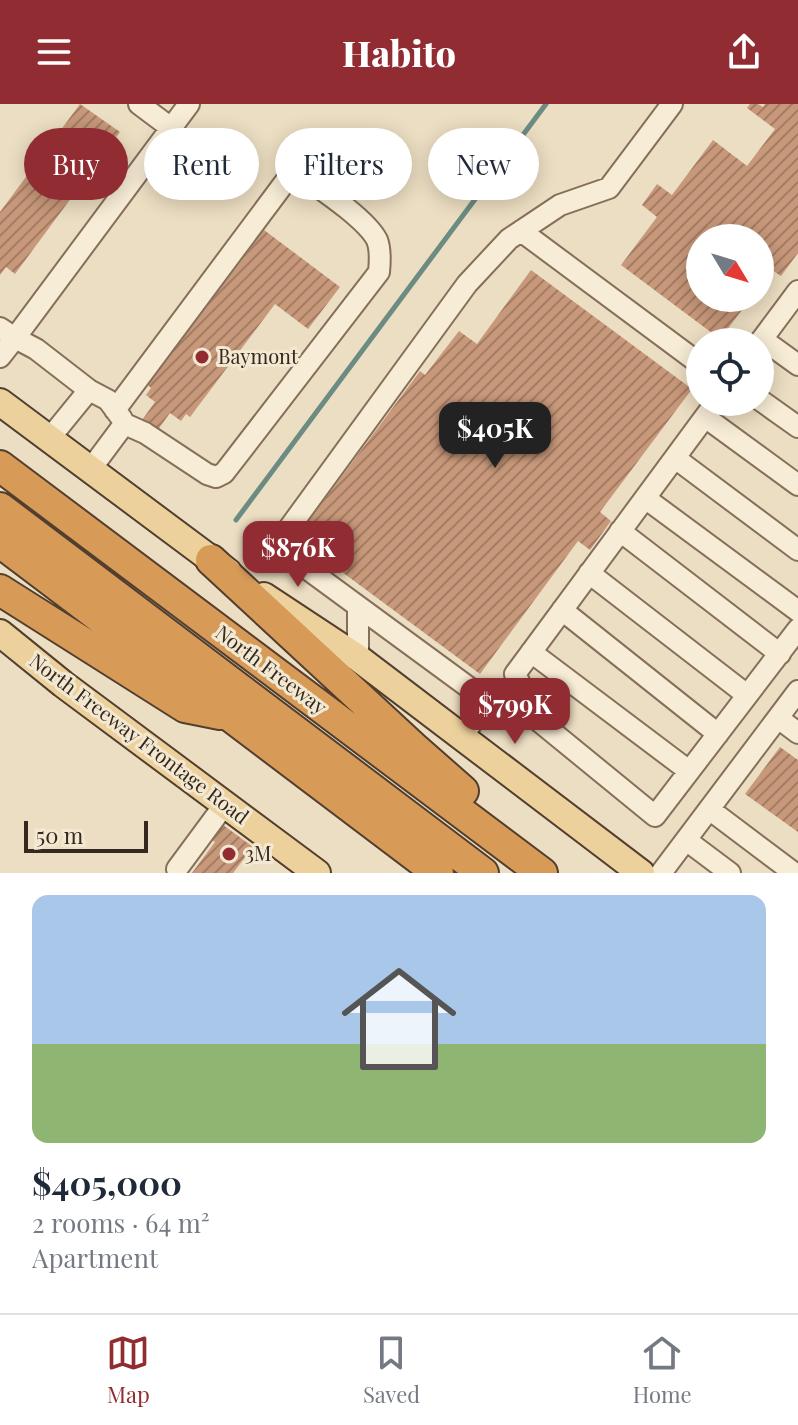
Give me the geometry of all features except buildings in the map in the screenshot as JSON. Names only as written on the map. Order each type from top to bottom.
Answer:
[{"type":"highway","name":"North Freeway","points":[[0,466],[542,873]]},
{"type":"highway","name":"North Freeway","points":[[0,508],[483,873]]},
{"type":"highway","points":[[0,542],[438,873]]},
{"type":"highway","points":[[211,560],[413,747],[559,873]]},
{"type":"highway","points":[[0,590],[185,707],[232,717]]},
{"type":"main road","points":[[0,402],[211,560],[358,658],[641,873]]},
{"type":"main road","name":"North Freeway Frontage Road","points":[[0,633],[63,684],[317,873]]},
{"type":"lane","points":[[139,104],[171,128],[189,104]]},
{"type":"lane","points":[[461,736],[482,711],[475,692],[276,546],[467,284],[509,239],[560,205],[609,188],[672,104]]},
{"type":"lane","points":[[0,357],[7,333],[144,162]]},
{"type":"lane","points":[[7,333],[36,349],[89,390],[108,400],[121,418],[216,477],[224,473],[379,272],[377,241],[365,224],[294,170],[121,418],[122,427],[90,470]]},
{"type":"lane","points":[[521,231],[686,354]]},
{"type":"lane","points":[[771,328],[797,296]]},
{"type":"lane","points":[[774,349],[798,365]]},
{"type":"lane","points":[[49,439],[89,390]]},
{"type":"lane","points":[[774,410],[798,427]]},
{"type":"lane","points":[[705,416],[515,674],[540,722],[655,816],[798,629]]},
{"type":"lane","points":[[718,416],[798,485]]},
{"type":"lane","points":[[675,458],[798,550]]},
{"type":"lane","points":[[645,498],[798,611]]},
{"type":"lane","points":[[620,531],[780,654]]},
{"type":"lane","points":[[589,573],[747,695]]},
{"type":"lane","points":[[358,607],[358,658]]},
{"type":"lane","points":[[562,610],[718,734]]},
{"type":"lane","points":[[531,652],[689,771]]},
{"type":"lane","points":[[661,873],[798,691]]},
{"type":"lane","points":[[778,718],[798,733]]},
{"type":"lane","points":[[177,869],[225,804]]},
{"type":"lane","points":[[709,809],[794,873]]},
{"type":"lane","points":[[686,840],[730,873]]},
{"type":"waterway","points":[[236,520],[546,104]]},
{"type":"place","name":"Baymont","points":[[202,357]]},
{"type":"place","name":"3M","points":[[229,854]]}]
